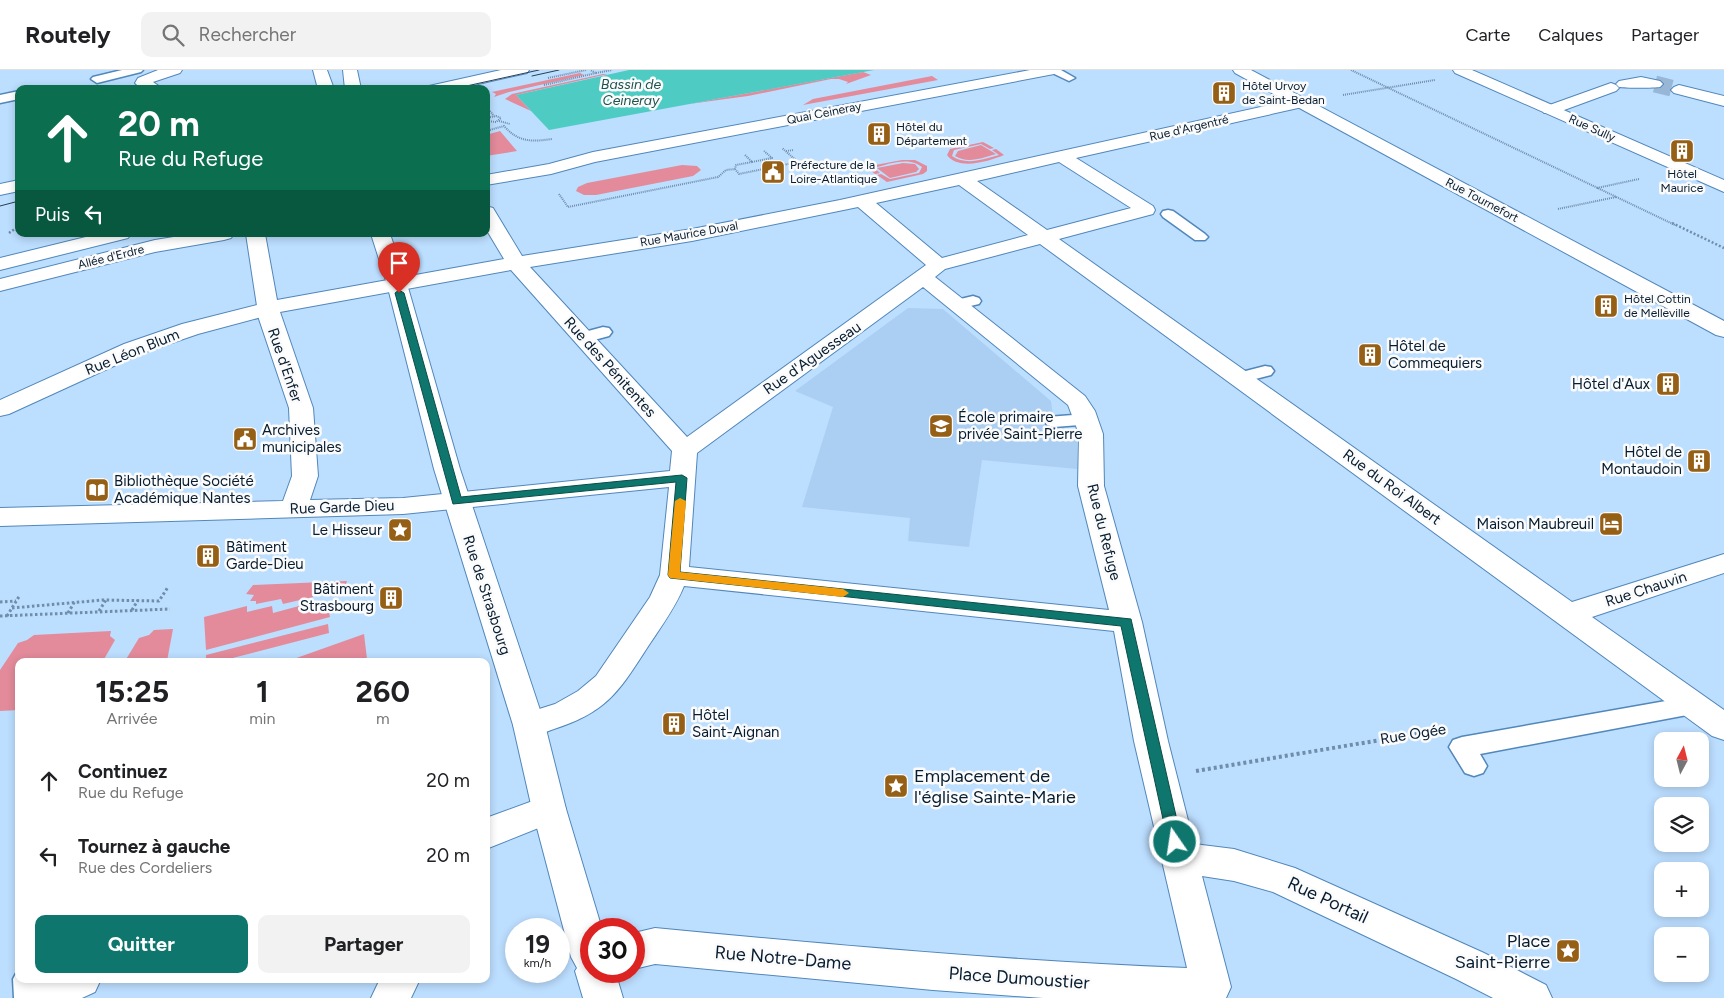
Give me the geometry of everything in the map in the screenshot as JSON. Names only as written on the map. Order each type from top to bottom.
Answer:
[{"type":"street","points":[[147,85],[143,83],[144,81],[152,76],[175,70]]},
{"type":"street","points":[[320,70],[325,85]]},
{"type":"street","points":[[350,70],[352,85]]},
{"type":"street","points":[[453,85],[522,70]]},
{"type":"street","name":"Quai Ceineray","points":[[490,179],[551,169],[593,157],[1053,70]]},
{"type":"street","name":"Rue Tournefort","points":[[1240,70],[1272,82],[1302,103],[1724,330]]},
{"type":"street","name":"Rue Sully","points":[[1460,70],[1724,186]]},
{"type":"street","points":[[1550,110],[1618,86],[1641,82],[1655,84]]},
{"type":"street","points":[[1679,90],[1724,101]]},
{"type":"street","name":"Rue d'Argentré","points":[[963,179],[1302,103]]},
{"type":"street","points":[[1069,155],[1146,210]]},
{"type":"street","name":"Quai Ceineray","points":[[490,169],[545,160],[593,157]]},
{"type":"street","name":"Rue Maurice Duval","points":[[397,284],[692,235],[963,179]]},
{"type":"street","name":"Rue du Roi Albert","points":[[963,179],[1724,727]]},
{"type":"street","points":[[0,190],[15,186]]},
{"type":"street","name":"Rue du Refuge","points":[[862,201],[931,271],[1037,363],[1077,401],[1090,434],[1091,486],[1127,622],[1151,741]]},
{"type":"street","points":[[931,271],[1051,243],[1146,210]]},
{"type":"street","name":"Rue des Pénitentes","points":[[490,219],[516,263],[593,335],[685,450]]},
{"type":"street","points":[[0,248],[48,237]]},
{"type":"street","points":[[0,264],[109,237]]},
{"type":"street","name":"Allée d'Erdre","points":[[0,285],[155,246],[207,237]]},
{"type":"street","name":"Rue d'Enfer","points":[[256,237],[270,319],[300,408],[305,476],[294,509]]},
{"type":"street","name":"Rue de Strasbourg","points":[[381,237],[397,284],[457,501],[529,725],[548,809],[580,919]]},
{"type":"street","name":"Rue d'Aguesseau","points":[[685,450],[931,271]]},
{"type":"street","name":"Rue Léon Blum","points":[[0,409],[132,349],[190,329],[269,308],[397,284]]},
{"type":"street","points":[[529,725],[566,713],[615,685],[664,600],[674,575],[685,450]]},
{"type":"street","name":"Rue Garde Dieu","points":[[0,517],[403,506],[682,478]]},
{"type":"street","name":"Rue Chauvin","points":[[1568,614],[1724,563]]},
{"type":"street","points":[[674,575],[1127,622]]},
{"type":"street","name":"Place Dumoustier","points":[[934,972],[1218,993],[1178,858],[1151,741]]},
{"type":"street","points":[[490,832],[548,809]]},
{"type":"street","name":"Rue Portail","points":[[1178,858],[1234,865],[1282,879],[1470,966],[1532,998]]},
{"type":"street","name":"Rue Notre-Dame","points":[[645,948],[655,946],[934,972]]},
{"type":"street","points":[[38,998],[72,983]]},
{"type":"street","points":[[391,998],[398,983]]},
{"type":"street","points":[[598,983],[602,998]]},
{"type":"lane","points":[[95,74],[137,70]]},
{"type":"lane","points":[[1053,70],[1069,78]]},
{"type":"lane","points":[[0,98],[15,96]]},
{"type":"lane","points":[[1146,210],[1173,214],[1200,236]]},
{"type":"lane","points":[[1240,378],[1265,371]]},
{"type":"lane","points":[[1054,422],[1086,420]]},
{"type":"lane","name":"Rue Ogée","points":[[1474,766],[1462,747],[1694,705]]},
{"type":"lane","points":[[28,983],[30,998]]},
{"type":"path","points":[[593,72],[612,70]]},
{"type":"path","points":[[1351,70],[1724,248]]},
{"type":"path","points":[[1342,95],[1436,80]]},
{"type":"path","points":[[490,111],[494,116],[501,118],[498,121]]},
{"type":"path","points":[[490,119],[494,116]]},
{"type":"path","points":[[490,121],[510,124]]},
{"type":"path","points":[[490,129],[504,126],[508,131]]},
{"type":"path","points":[[735,169],[739,174],[798,162],[780,146]]},
{"type":"path","points":[[786,151],[794,150]]},
{"type":"path","points":[[735,169],[735,166],[739,164],[772,158],[765,151],[758,152]]},
{"type":"path","points":[[752,154],[745,155],[752,162]]},
{"type":"path","points":[[732,157],[739,164]]},
{"type":"path","points":[[556,190],[568,207],[718,177],[726,170],[735,169]]},
{"type":"path","points":[[1597,188],[1643,178]]},
{"type":"path","points":[[1550,211],[1617,197]]},
{"type":"path","points":[[12,608],[75,601],[159,601],[168,587]]},
{"type":"path","points":[[6,616],[20,595]]},
{"type":"path","points":[[99,612],[106,600]]},
{"type":"path","points":[[132,611],[138,600]]},
{"type":"path","points":[[0,602],[16,601]]},
{"type":"path","points":[[68,613],[75,601]]},
{"type":"path","points":[[35,614],[41,604]]},
{"type":"path","points":[[0,616],[170,609]]},
{"type":"path","name":"Rue Ogée","points":[[1161,779],[1216,766],[1438,730]]},
{"type":"shaded area","points":[[863,72],[871,75],[846,84],[848,82],[831,79],[748,96],[689,104]]},
{"type":"shaded area","points":[[580,73],[584,75],[494,97],[496,94],[492,92]]},
{"type":"shaded area","points":[[608,74],[516,95],[531,111],[505,99],[512,94]]},
{"type":"shaded area","points":[[932,76],[938,80],[803,105],[813,99]]},
{"type":"shaded area","points":[[500,131],[517,151],[490,155],[490,134]]},
{"type":"shaded area","points":[[983,142],[994,148],[990,149],[981,144],[954,150],[952,156],[963,161],[975,161],[999,155],[992,150],[996,149],[1004,155],[983,162],[966,164],[952,160],[947,155],[950,149]]},
{"type":"shaded area","points":[[981,145],[996,154],[970,160],[955,156],[958,151]]},
{"type":"shaded area","points":[[902,160],[915,160],[927,166],[927,171],[923,174],[887,182],[877,175],[881,174],[890,179],[919,173],[922,167],[905,161],[874,168],[880,173],[875,174],[869,169],[870,166]]},
{"type":"shaded area","points":[[903,163],[915,164],[919,169],[916,172],[890,178],[877,168]]},
{"type":"shaded area","points":[[682,165],[697,166],[701,170],[693,176],[596,195],[584,195],[576,191],[578,187],[587,183]]},
{"type":"shaded area","name":"École primaire privée Saint-Pierre","points":[[908,308],[943,309],[1051,401],[1055,431],[1077,434],[1077,469],[982,460],[969,547],[908,541],[910,518],[802,507],[833,407],[795,391]]},
{"type":"shaded area","points":[[347,581],[345,587],[313,593],[313,597],[283,604],[281,599],[256,604],[256,601],[250,601],[254,595],[246,594],[253,585]]},
{"type":"shaded area","points":[[314,602],[315,611],[328,607],[330,617],[206,650],[204,617],[247,606],[247,612],[272,606],[273,613]]},
{"type":"shaded area","points":[[328,624],[329,633],[233,658],[206,658],[206,655]]},
{"type":"shaded area","points":[[173,629],[168,658],[127,658],[139,638],[149,635],[154,630]]},
{"type":"shaded area","points":[[111,631],[110,636],[115,640],[105,658],[15,658],[15,710],[0,711],[0,670],[18,643],[34,635]]},
{"type":"shaded area","points":[[364,634],[367,658],[296,658]]},
{"type":"water","name":"Bassin de Ceineray","points":[[629,70],[874,70],[549,130],[516,95]]},
{"type":"tunnel","points":[[1655,84],[1679,90]]},
{"type":"tram line","points":[[471,85],[539,70]]},
{"type":"tram line","points":[[532,76],[559,70]]},
{"type":"tram line","points":[[0,206],[15,202]]},
{"type":"slow traffic","points":[[680,501],[674,575],[843,593]]},
{"type":"place","name":"Hôtel Urvoy de Saint-Bedan","points":[[1224,93]]},
{"type":"place","name":"Hôtel du Département","points":[[879,134]]},
{"type":"place","name":"Hôtel Maurice","points":[[1682,151]]},
{"type":"place","name":"Préfecture de la Loire-Atlantique","points":[[773,172]]},
{"type":"place","name":"Hôtel Cottin de Melleville","points":[[1606,306]]},
{"type":"place","name":"Hôtel de Commequiers","points":[[1370,355]]},
{"type":"place","name":"Hôtel d'Aux","points":[[1668,384]]},
{"type":"place","name":"École primaire privée Saint-Pierre","points":[[941,426]]},
{"type":"place","name":"Archives municipales","points":[[245,439]]},
{"type":"place","name":"Hôtel de Montaudoin","points":[[1699,461]]},
{"type":"place","name":"Bibliothèque Société Académique Nantes","points":[[97,490]]},
{"type":"place","name":"Maison Maubreuil","points":[[1611,524]]},
{"type":"place","name":"Le Hisseur","points":[[400,530]]},
{"type":"place","name":"Bâtiment Garde-Dieu","points":[[208,556]]},
{"type":"place","name":"Bâtiment Strasbourg","points":[[391,598]]},
{"type":"place","name":"Hôtel Saint-Aignan","points":[[674,724]]},
{"type":"place","name":"Emplacement de l'église Sainte-Marie","points":[[896,786]]},
{"type":"place","name":"Place Saint-Pierre","points":[[1568,951]]},
{"type":"route","points":[[399,293],[457,501],[682,478],[674,575],[1127,622],[1151,741],[1175,842]]}]
